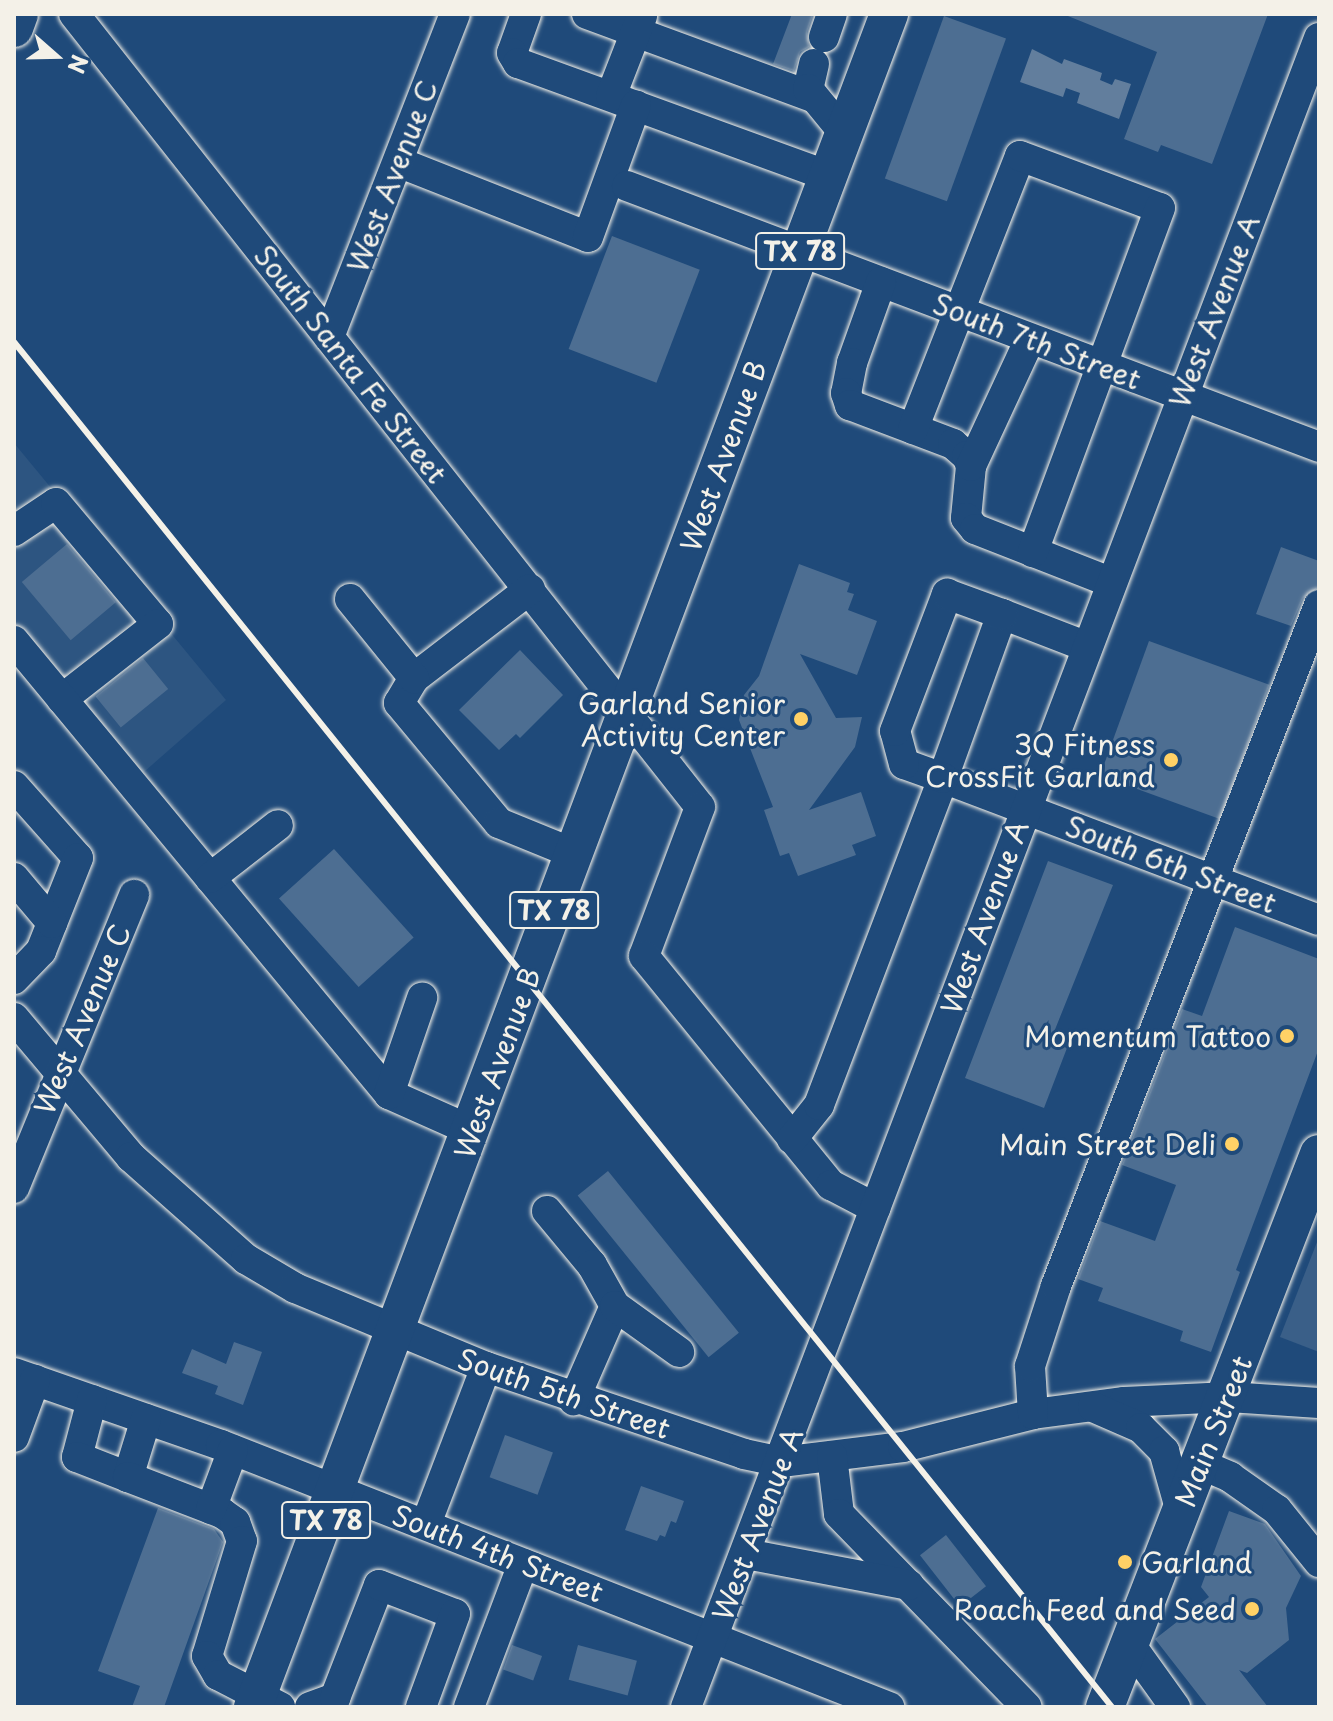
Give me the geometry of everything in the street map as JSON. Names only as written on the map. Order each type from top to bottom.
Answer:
[{"type":"main road","name":"West Avenue B","points":[[263,1704],[338,1490],[844,133],[879,17]]},
{"type":"main road","name":"Main Street","points":[[1105,1707],[1229,1397],[1319,1154]]},
{"type":"street","name":"South Santa Fe Street","points":[[74,14],[700,807],[644,956],[792,1139]]},
{"type":"street","name":"West Avenue C","points":[[329,337],[455,14]]},
{"type":"street","points":[[526,14],[512,53],[518,63],[828,176]]},
{"type":"street","points":[[587,14],[639,23],[812,97],[844,133]]},
{"type":"street","points":[[398,162],[588,237],[624,100],[639,23]]},
{"type":"street","points":[[812,97],[809,78],[823,38]]},
{"type":"street","name":"West Avenue A","points":[[686,1707],[781,1462],[1085,646],[1319,38]]},
{"type":"street","points":[[913,429],[1020,156],[1160,208],[1033,552]]},
{"type":"street","name":"South 7th Street","points":[[627,186],[1319,447]]},
{"type":"street","points":[[881,282],[846,393],[850,405],[953,444],[971,466]]},
{"type":"street","points":[[1030,339],[971,466],[966,518],[975,529],[1110,582]]},
{"type":"street","points":[[14,531],[56,503],[158,624],[62,699]]},
{"type":"street","points":[[530,589],[414,678],[399,703],[499,823],[575,854]]},
{"type":"street","name":"South 6th Street","points":[[1002,614],[947,594],[895,731],[904,764],[1319,920]]},
{"type":"street","points":[[350,599],[414,678]]},
{"type":"street","points":[[1033,1414],[1030,1366],[1056,1286],[1319,605]]},
{"type":"street","points":[[875,1208],[831,1185],[792,1139],[819,1105],[1002,614],[1085,646]]},
{"type":"street","points":[[14,641],[389,1094],[472,1131]]},
{"type":"street","points":[[14,786],[78,858],[41,951],[14,979]]},
{"type":"street","points":[[210,878],[278,825]]},
{"type":"street","points":[[14,878],[52,923]]},
{"type":"street","name":"West Avenue C","points":[[14,1188],[57,1073],[134,895]]},
{"type":"street","points":[[389,1094],[422,998]]},
{"type":"street","name":"South 5th Street","points":[[14,1018],[57,1073],[166,1193],[246,1259],[295,1288],[397,1332],[574,1400],[781,1462],[903,1447],[1033,1414],[1091,1407],[1229,1397],[1319,1403]]},
{"type":"street","points":[[547,1211],[592,1265],[615,1306],[679,1352]]},
{"type":"street","points":[[574,1400],[615,1306]]},
{"type":"street","points":[[426,1524],[486,1367]]},
{"type":"street","points":[[14,1437],[24,1377]]},
{"type":"street","name":"South 4th Street","points":[[24,1377],[338,1490],[889,1707]]},
{"type":"street","points":[[92,1400],[77,1457],[211,1509],[235,1522],[242,1541],[207,1656],[218,1675],[263,1704]]},
{"type":"street","points":[[1091,1407],[1141,1428],[1164,1451],[1181,1512]]},
{"type":"street","points":[[128,1477],[146,1419]]},
{"type":"street","points":[[211,1509],[233,1450]]},
{"type":"street","points":[[832,1456],[839,1514],[1027,1707]]},
{"type":"street","points":[[1200,1464],[1230,1477],[1277,1510],[1319,1562]]},
{"type":"street","points":[[746,1554],[909,1585]]},
{"type":"street","points":[[469,1707],[523,1564]]},
{"type":"street","points":[[335,1704],[379,1585],[455,1614],[421,1707]]},
{"type":"street","points":[[1129,1643],[1175,1707]]},
{"type":"shaded area","points":[[1032,49],[1062,64],[1064,59],[1102,73],[1100,80],[1112,85],[1115,79],[1131,84],[1119,119],[1077,103],[1080,93],[1066,88],[1063,97],[1020,82]]},
{"type":"shaded area","points":[[14,443],[226,700],[120,793],[14,666]]},
{"type":"shaded area","points":[[1319,1237],[1319,1352],[1280,1337]]},
{"type":"building","points":[[792,14],[813,14],[807,32],[809,47],[800,52],[794,71],[773,64]]},
{"type":"building","points":[[1063,14],[1268,14],[1212,164],[1161,145],[1158,152],[1124,139],[1157,52]]},
{"type":"building","points":[[944,16],[1006,39],[947,201],[885,179]]},
{"type":"building","points":[[612,236],[700,270],[656,383],[569,349]]},
{"type":"building","points":[[67,544],[116,602],[71,640],[22,582]]},
{"type":"building","points":[[1281,547],[1319,561],[1319,587],[1303,598],[1291,626],[1256,614]]},
{"type":"building","name":"Garland Senior Activity Center","points":[[799,564],[850,583],[847,592],[854,594],[848,610],[877,621],[857,675],[800,654],[836,718],[862,717],[855,747],[809,810],[861,792],[876,836],[852,845],[856,855],[798,876],[789,853],[780,856],[764,810],[773,807],[739,720],[744,695],[759,676]]},
{"type":"building","points":[[1149,641],[1269,685],[1220,819],[1100,775]]},
{"type":"building","points":[[520,650],[563,695],[520,738],[516,734],[499,750],[459,710]]},
{"type":"building","points":[[143,658],[168,689],[121,727],[96,696]]},
{"type":"building","points":[[334,849],[414,937],[359,987],[279,899]]},
{"type":"building","points":[[1048,861],[1113,885],[1050,1042],[1067,1048],[1044,1108],[965,1078]]},
{"type":"building","points":[[1235,927],[1319,959],[1319,1048],[1236,1270],[1240,1272],[1211,1352],[1180,1341],[1183,1331],[1098,1301],[1103,1288],[1078,1279],[1100,1221],[1155,1241],[1176,1185],[1122,1165],[1182,1009],[1202,1016]]},
{"type":"building","points":[[608,1171],[739,1333],[709,1357],[578,1196]]},
{"type":"building","points":[[234,1342],[262,1352],[243,1405],[215,1394],[218,1386],[182,1373],[192,1349],[226,1364]]},
{"type":"building","points":[[505,1435],[553,1452],[538,1495],[490,1477]]},
{"type":"building","points":[[641,1486],[684,1501],[676,1523],[671,1521],[665,1537],[660,1535],[657,1541],[625,1530]]},
{"type":"building","points":[[158,1508],[214,1529],[223,1542],[164,1707],[132,1707],[140,1686],[98,1671]]},
{"type":"building","name":"Roach Feed and Seed","points":[[1229,1511],[1265,1524],[1301,1576],[1286,1608],[1289,1640],[1247,1673],[1239,1670],[1268,1707],[1208,1707],[1155,1639],[1209,1597],[1201,1587]]},
{"type":"building","points":[[946,1535],[986,1586],[960,1607],[920,1555]]},
{"type":"building","points":[[512,1645],[542,1656],[533,1680],[503,1669]]},
{"type":"building","points":[[578,1645],[637,1661],[628,1696],[569,1680]]},
{"type":"railway","points":[[14,342],[1112,1707]]},
{"type":"place","name":"Garland Senior Activity Center","points":[[801,719]]},
{"type":"place","name":"3Q Fitness CrossFit Garland","points":[[1171,760]]},
{"type":"place","name":"Momentum Tattoo","points":[[1287,1036]]},
{"type":"place","name":"Main Street Deli","points":[[1232,1144]]},
{"type":"place","name":"Garland","points":[[1125,1562]]},
{"type":"place","name":"Roach Feed and Seed","points":[[1252,1609]]}]
